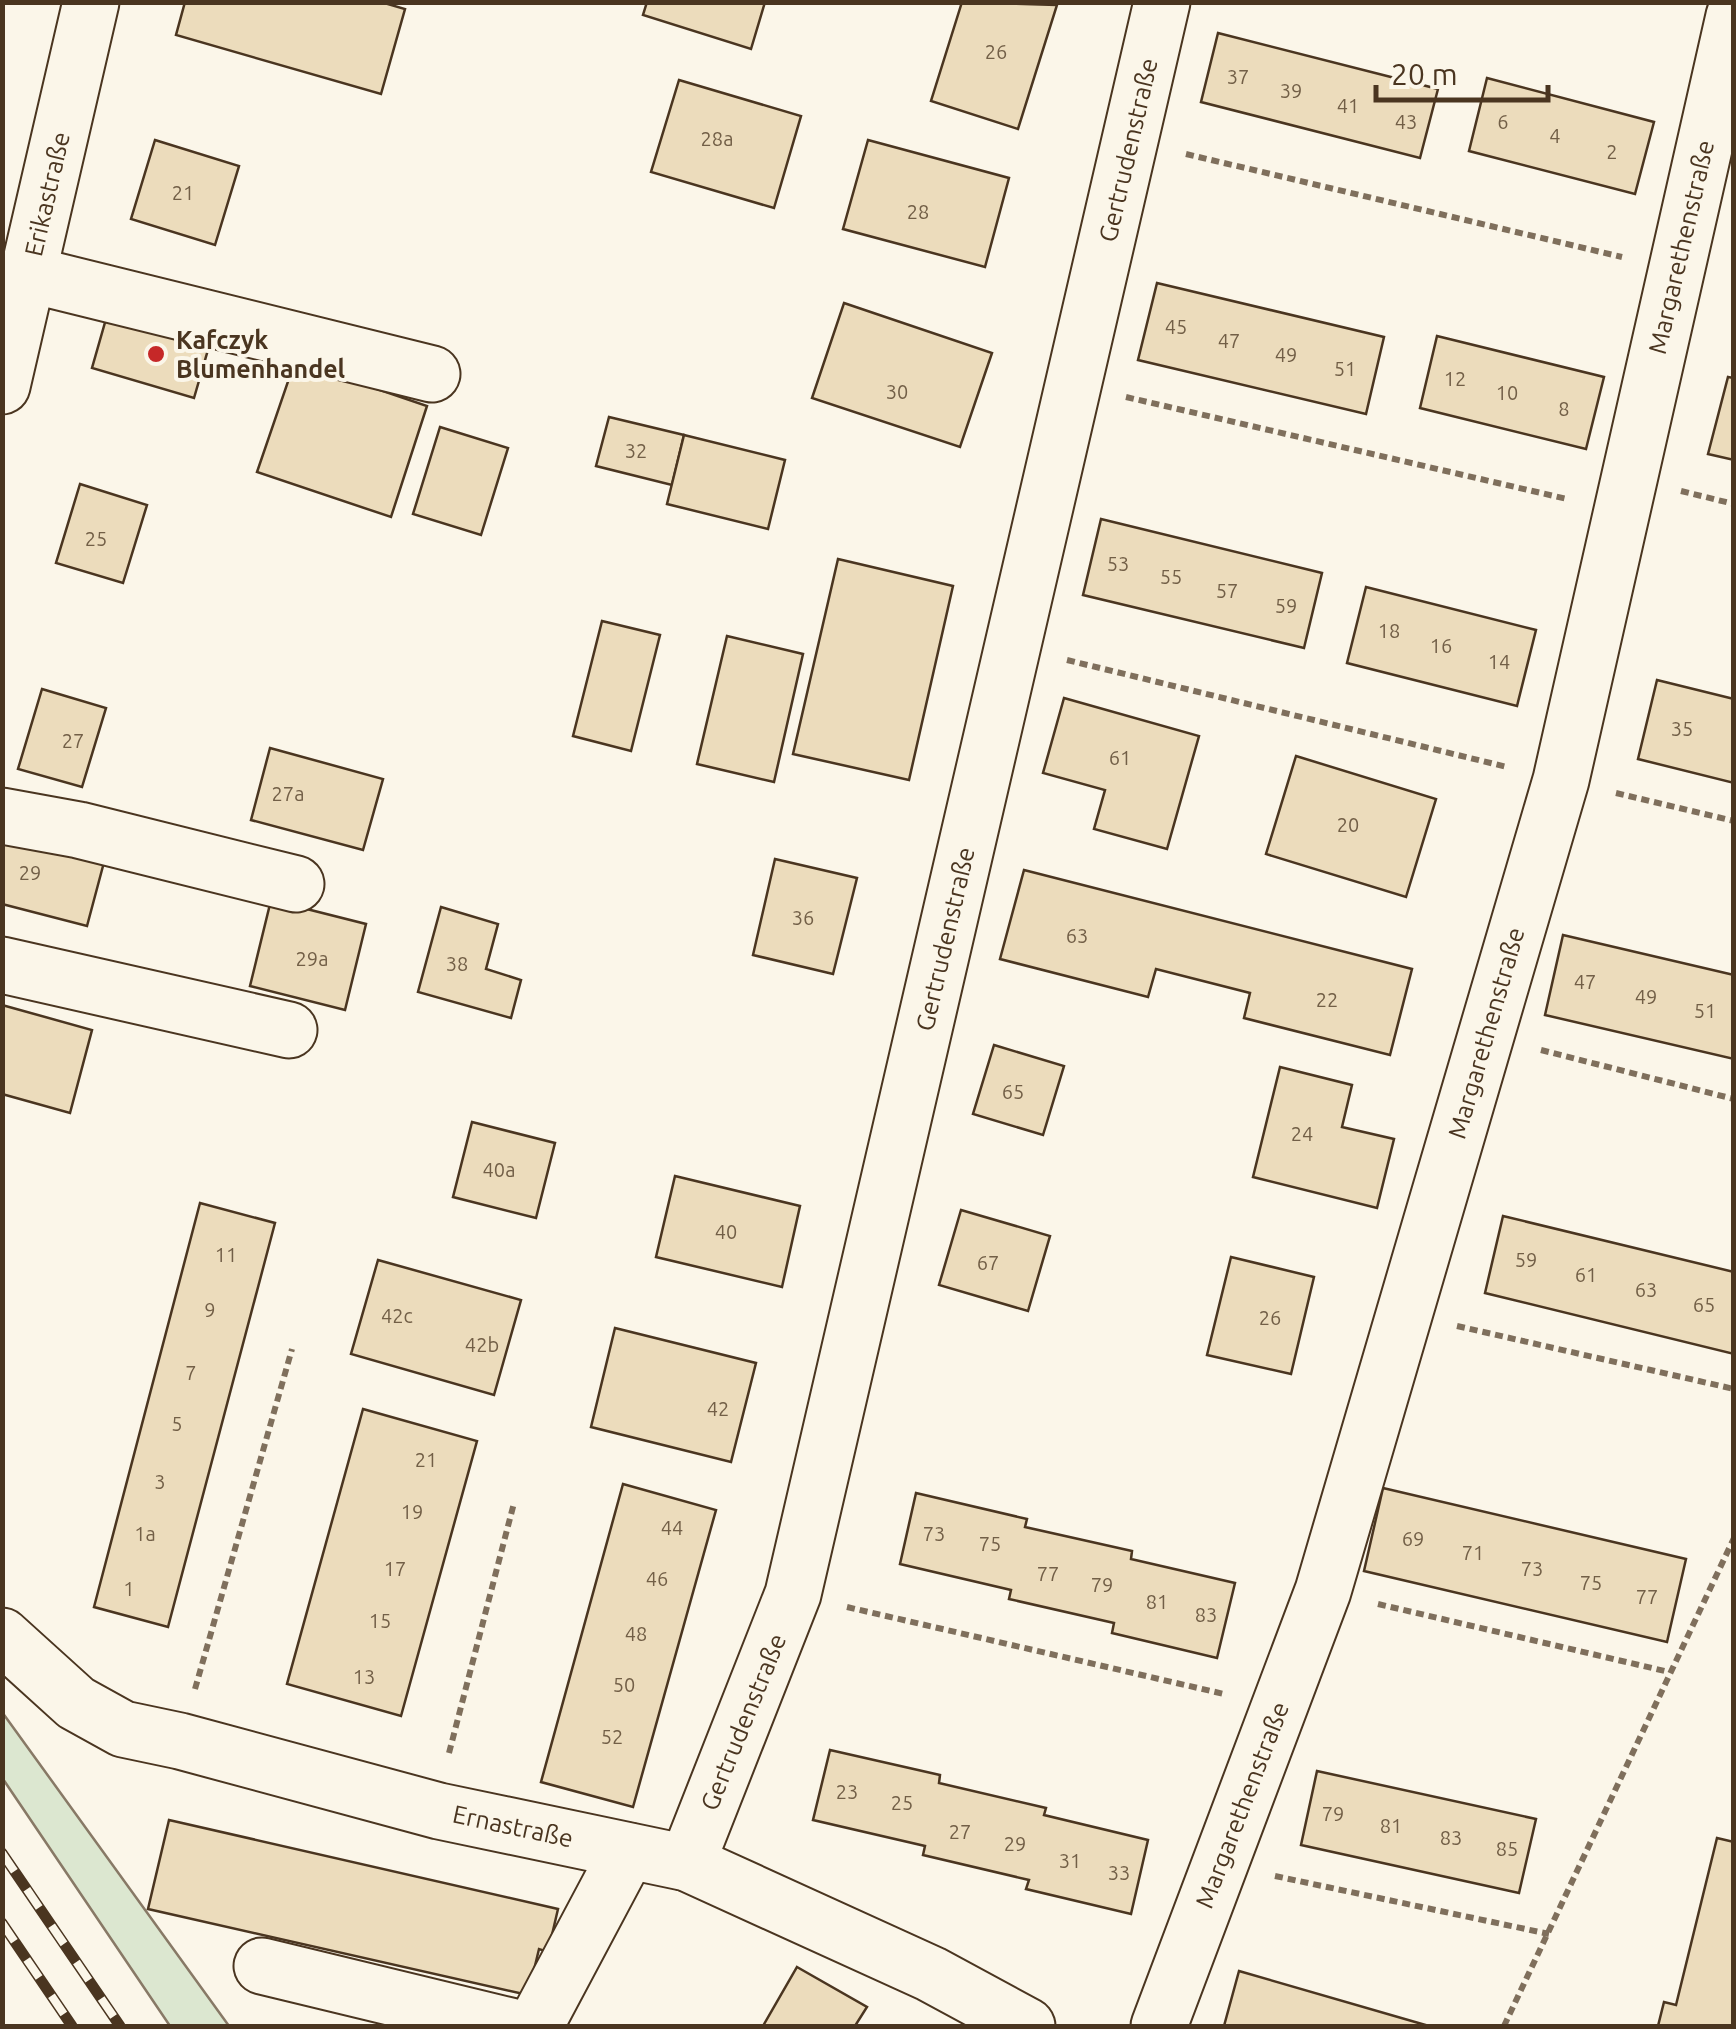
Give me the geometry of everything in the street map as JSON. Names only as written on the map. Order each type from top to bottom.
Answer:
[{"type":"street","name":"Erikastraße","points":[[2,386],[91,2]]},
{"type":"street","name":"Gertrudenstraße","points":[[687,1863],[793,1594],[1162,2]]},
{"type":"street","name":"Margarethenstraße","points":[[1159,2026],[1322,1591],[1560,780],[1734,16]]},
{"type":"street","points":[[28,274],[432,374]]},
{"type":"street","points":[[2,816],[79,830],[296,884]]},
{"type":"street","points":[[2,965],[289,1030]]},
{"type":"street","name":"Ernastraße","points":[[2,1636],[76,1703],[123,1729],[180,1740],[439,1811],[687,1863],[931,1974],[1026,2026]]},
{"type":"street","points":[[535,2026],[628,1851]]},
{"type":"street","points":[[262,1966],[510,2026]]},
{"type":"path","points":[[1130,140],[1676,270]]},
{"type":"path","points":[[1074,385],[1622,512]]},
{"type":"path","points":[[1012,647],[1734,821]]},
{"type":"path","points":[[1485,1036],[1734,1099]]},
{"type":"path","points":[[1403,1314],[1734,1389]]},
{"type":"path","points":[[180,1740],[292,1348]]},
{"type":"path","points":[[439,1811],[442,1779],[514,1503]]},
{"type":"path","points":[[1504,2026],[1734,1538]]},
{"type":"path","points":[[1322,1591],[1669,1672]]},
{"type":"path","points":[[793,1594],[1279,1707]]},
{"type":"path","points":[[1220,1864],[1548,1934]]},
{"type":"green space","points":[[2,1712],[229,2026],[170,2026],[3,1779]]},
{"type":"building","points":[[185,2],[381,2],[405,9],[381,94],[176,35]]},
{"type":"building","points":[[647,2],[765,2],[751,49],[643,15]]},
{"type":"building","points":[[962,2],[1057,5],[1018,129],[931,101]]},
{"type":"building","points":[[1218,33],[1438,89],[1420,158],[1201,102]]},
{"type":"building","points":[[1487,78],[1654,122],[1635,194],[1469,151]]},
{"type":"building","points":[[679,80],[801,116],[774,208],[651,172]]},
{"type":"building","points":[[155,140],[239,166],[215,245],[131,219]]},
{"type":"building","points":[[868,140],[1009,178],[985,267],[843,229]]},
{"type":"building","points":[[1157,283],[1384,337],[1366,414],[1138,360]]},
{"type":"building","points":[[112,298],[214,329],[194,398],[92,368]]},
{"type":"building","points":[[844,303],[992,353],[960,447],[812,398]]},
{"type":"building","points":[[1437,336],[1604,377],[1586,449],[1420,408]]},
{"type":"building","points":[[295,361],[427,406],[391,517],[257,472]]},
{"type":"building","points":[[1728,377],[1734,378],[1734,460],[1708,454]]},
{"type":"building","points":[[609,417],[684,435],[672,485],[596,466]]},
{"type":"building","points":[[440,427],[508,448],[481,535],[413,514]]},
{"type":"building","points":[[684,435],[785,460],[768,529],[667,504]]},
{"type":"building","points":[[80,484],[147,505],[123,583],[56,563]]},
{"type":"building","points":[[1101,519],[1322,573],[1304,648],[1083,595]]},
{"type":"building","points":[[838,559],[953,586],[909,780],[793,754]]},
{"type":"building","points":[[1366,587],[1536,630],[1517,706],[1347,663]]},
{"type":"building","points":[[602,621],[660,635],[631,751],[573,736]]},
{"type":"building","points":[[727,636],[803,654],[774,782],[697,764]]},
{"type":"building","points":[[1657,680],[1734,699],[1734,783],[1638,759]]},
{"type":"building","points":[[42,689],[106,708],[82,787],[18,769]]},
{"type":"building","points":[[1064,698],[1199,736],[1167,849],[1094,829],[1105,790],[1043,773]]},
{"type":"building","points":[[270,748],[383,779],[363,850],[251,820]]},
{"type":"building","points":[[1296,756],[1436,799],[1406,897],[1266,854]]},
{"type":"building","points":[[2,825],[107,851],[87,926],[2,904]]},
{"type":"building","points":[[775,859],[857,878],[833,974],[753,955]]},
{"type":"building","points":[[1024,870],[1412,969],[1390,1055],[1244,1018],[1250,993],[1156,969],[1148,997],[1000,959]]},
{"type":"building","points":[[271,900],[366,924],[345,1010],[250,986]]},
{"type":"building","points":[[441,907],[498,924],[486,969],[521,980],[511,1018],[418,992]]},
{"type":"building","points":[[1563,935],[1734,975],[1734,1059],[1545,1015]]},
{"type":"building","points":[[2,1005],[92,1030],[70,1113],[2,1094]]},
{"type":"building","points":[[994,1045],[1064,1066],[1043,1135],[973,1114]]},
{"type":"building","points":[[1280,1067],[1352,1085],[1342,1127],[1394,1139],[1377,1208],[1253,1177]]},
{"type":"building","points":[[472,1122],[555,1143],[536,1218],[453,1197]]},
{"type":"building","points":[[675,1176],[800,1206],[782,1287],[656,1257]]},
{"type":"building","points":[[200,1203],[275,1223],[168,1627],[94,1607]]},
{"type":"building","points":[[961,1210],[1050,1236],[1028,1311],[939,1285]]},
{"type":"building","points":[[1503,1216],[1734,1272],[1734,1354],[1485,1293]]},
{"type":"building","points":[[1231,1257],[1314,1277],[1291,1374],[1207,1355]]},
{"type":"building","points":[[378,1260],[521,1300],[494,1395],[351,1354]]},
{"type":"building","points":[[615,1328],[756,1363],[731,1462],[591,1427]]},
{"type":"building","points":[[363,1409],[477,1441],[401,1716],[287,1684]]},
{"type":"building","points":[[623,1484],[716,1510],[633,1807],[541,1782]]},
{"type":"building","points":[[1383,1488],[1686,1559],[1667,1642],[1364,1571]]},
{"type":"building","points":[[916,1493],[1027,1519],[1025,1527],[1132,1551],[1131,1559],[1235,1583],[1217,1658],[1112,1633],[1114,1623],[1009,1599],[1011,1590],[900,1564]]},
{"type":"building","points":[[830,1750],[940,1775],[939,1783],[1046,1808],[1044,1815],[1148,1840],[1131,1914],[1026,1889],[1029,1880],[923,1855],[925,1846],[813,1820]]},
{"type":"building","points":[[1317,1771],[1536,1819],[1519,1893],[1301,1845]]},
{"type":"building","points":[[169,1820],[558,1909],[548,1952],[539,1949],[528,1995],[148,1909]]},
{"type":"building","points":[[1717,1838],[1734,1842],[1734,2026],[1658,2026],[1664,2002],[1676,2005]]},
{"type":"building","points":[[797,1967],[867,2007],[855,2026],[763,2026]]},
{"type":"building","points":[[1239,1971],[1429,2026],[1224,2026]]},
{"type":"railway","points":[[2,1853],[120,2026]]},
{"type":"railway","points":[[2,1923],[72,2026]]},
{"type":"place","name":"Kafczyk Blumenhandel","points":[[156,354]]}]
